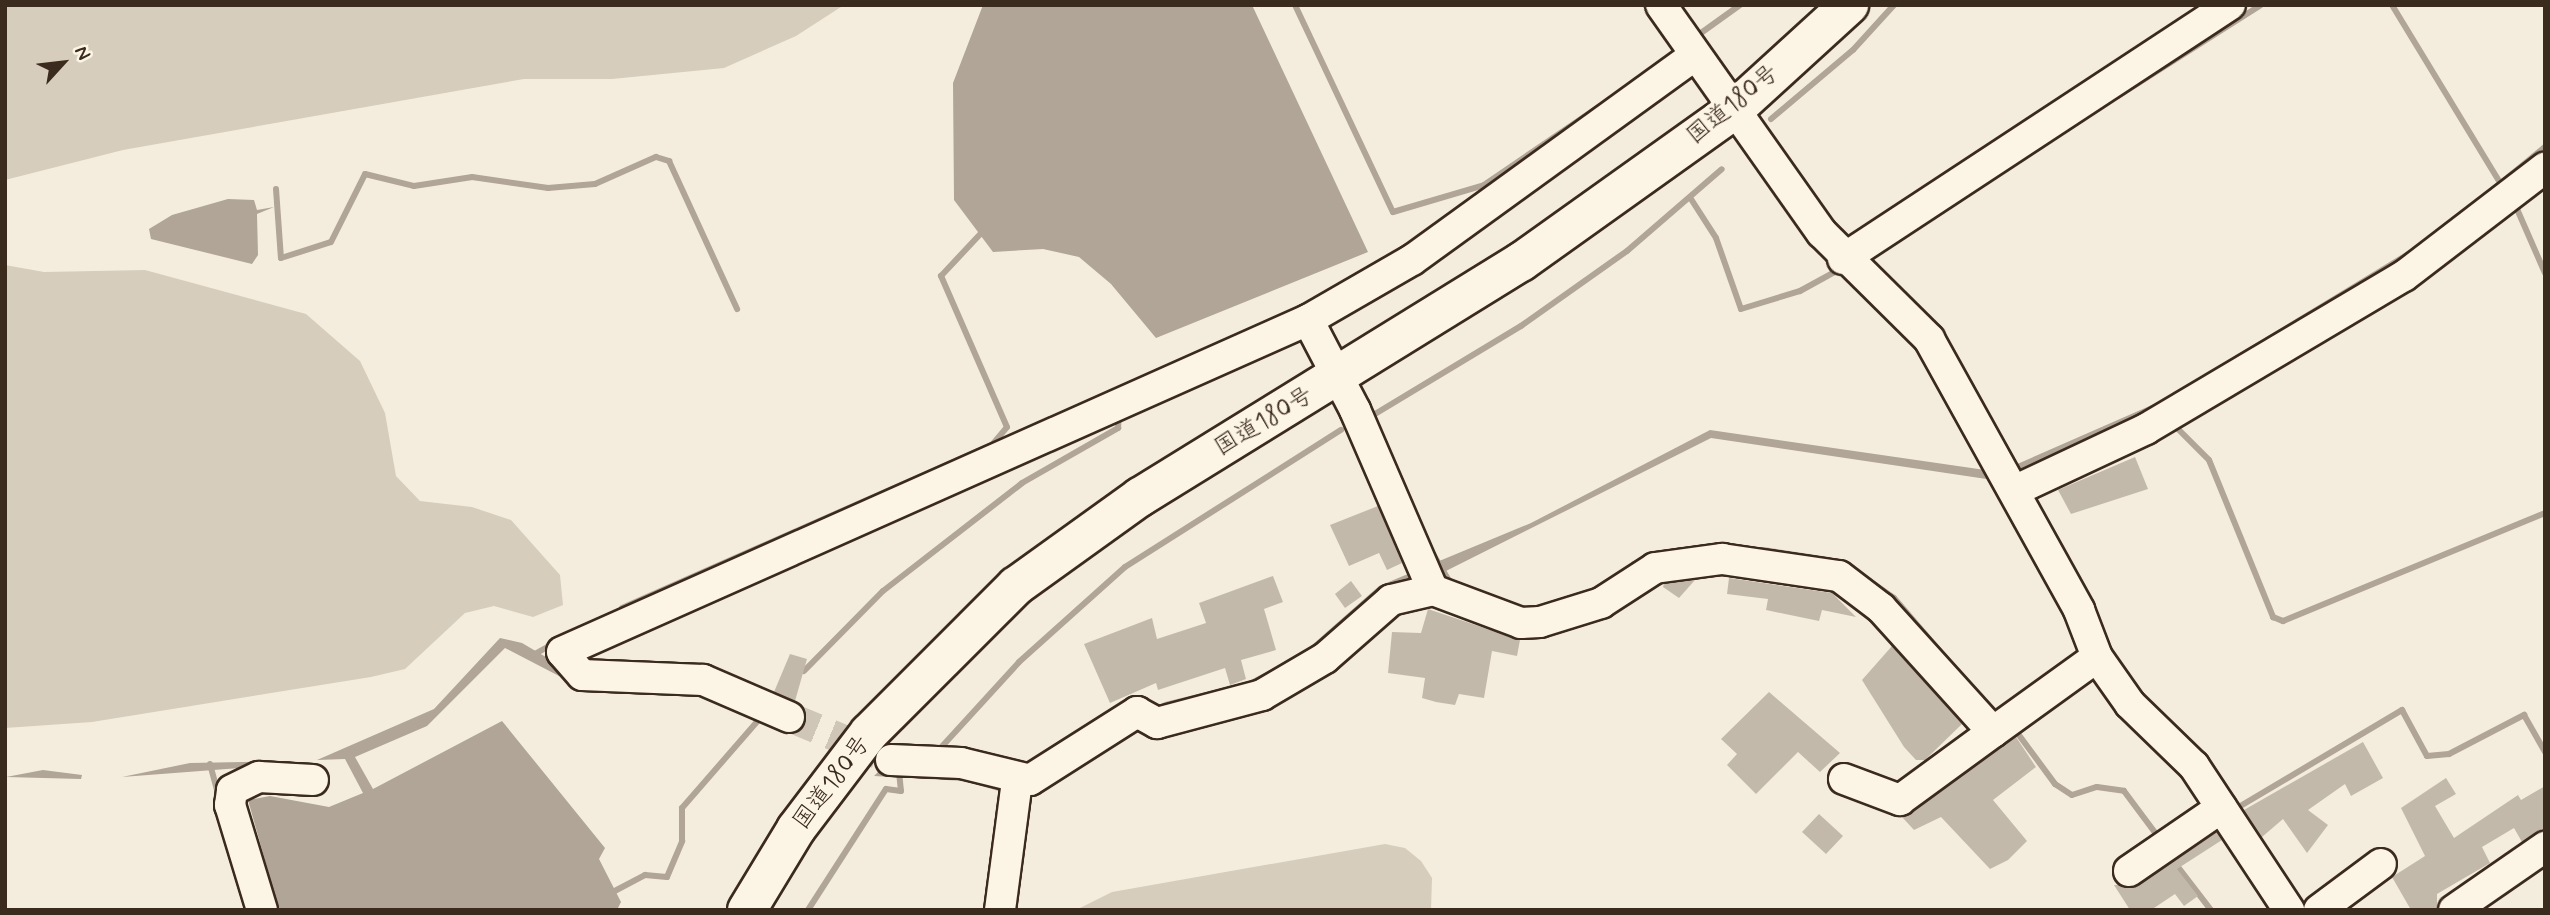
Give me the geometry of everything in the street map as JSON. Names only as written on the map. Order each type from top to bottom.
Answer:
[{"type":"highway","name":"国道180号","points":[[747,910],[796,829],[869,733],[1016,586],[1140,496],[1338,378],[1521,262],[1734,110],[1849,5]]},
{"type":"street","points":[[1661,5],[1843,259],[1929,339],[2016,490],[2097,657],[2130,705],[2194,766],[2289,910]]},
{"type":"street","points":[[1843,259],[2230,5]]},
{"type":"street","points":[[789,718],[703,680],[582,675],[562,652],[1308,320],[1412,260],[1695,55]]},
{"type":"street","points":[[2016,490],[2146,429],[2404,276],[2545,169]]},
{"type":"street","points":[[1308,320],[1338,378],[1433,590]]},
{"type":"street","points":[[1016,788],[1047,771],[1071,749],[1147,718],[1262,695],[1325,658],[1391,600],[1433,590],[1521,623],[1540,622],[1589,608],[1671,564],[1721,559],[1813,568],[1863,592],[1993,732]]},
{"type":"street","points":[[1844,779],[1900,800],[2097,657]]},
{"type":"street","points":[[891,760],[961,763],[1016,788]]},
{"type":"street","points":[[262,910],[230,805],[232,790],[259,777],[313,780]]},
{"type":"street","points":[[1000,910],[1016,788]]},
{"type":"street","points":[[2129,871],[2221,808]]},
{"type":"street","points":[[2454,910],[2545,846]]},
{"type":"street","points":[[2319,910],[2381,864]]},
{"type":"shaded area","points":[[5,5],[844,5],[796,36],[724,68],[612,79],[524,79],[123,150],[5,180]]},
{"type":"shaded area","points":[[983,5],[1252,5],[1368,252],[1156,338],[1111,284],[1079,257],[1043,249],[993,252],[954,200],[953,83]]},
{"type":"shaded area","points":[[2545,143],[2545,164],[2430,254],[2209,387],[2000,481],[1711,438],[1432,578],[1269,684],[1186,706],[1124,735],[1027,799],[964,781],[874,776],[883,767],[1002,780],[1165,702],[1247,682],[1303,653],[1379,586],[1531,523],[1710,430],[1999,472],[2161,401],[2429,238]]},
{"type":"shaded area","points":[[228,199],[254,200],[257,210],[274,207],[257,214],[258,255],[252,264],[151,239],[149,229],[172,215]]},
{"type":"shaded area","points":[[5,265],[44,272],[145,270],[306,314],[360,361],[385,413],[396,476],[420,501],[472,507],[511,520],[560,575],[563,605],[533,617],[494,606],[465,613],[405,669],[371,677],[92,722],[5,728]]},
{"type":"shaded area","points":[[500,638],[522,643],[585,680],[705,686],[794,726],[787,735],[695,693],[586,690],[505,648],[427,726],[355,757],[373,789],[502,721],[605,848],[599,859],[621,902],[617,910],[279,910],[248,800],[270,796],[329,807],[363,793],[345,759],[317,760],[434,709]]},
{"type":"shaded area","points":[[291,761],[291,764],[122,777],[190,763]]},
{"type":"shaded area","points":[[43,770],[82,775],[81,779],[6,777]]},
{"type":"shaded area","points":[[1385,844],[1405,848],[1421,861],[1432,878],[1431,910],[1076,910],[1112,892]]},
{"type":"building","points":[[2135,457],[2148,489],[2071,514],[2058,490]]},
{"type":"building","points":[[1378,506],[1402,563],[1387,570],[1379,553],[1349,566],[1330,525]]},
{"type":"building","points":[[1273,576],[1283,602],[1264,609],[1276,650],[1241,660],[1246,679],[1230,685],[1225,668],[1158,690],[1156,683],[1110,703],[1084,644],[1152,618],[1157,639],[1206,623],[1199,603]]},
{"type":"building","points":[[1729,578],[1832,593],[1856,617],[1822,610],[1819,621],[1766,610],[1768,599],[1727,594]]},
{"type":"building","points":[[1695,580],[1679,598],[1663,587],[1664,584]]},
{"type":"building","points":[[1351,581],[1362,596],[1345,608],[1335,594]]},
{"type":"building","points":[[1428,609],[1520,640],[1517,656],[1492,651],[1484,698],[1459,694],[1455,705],[1436,702],[1422,698],[1425,678],[1388,673],[1392,632],[1421,633]]},
{"type":"building","points":[[1892,646],[1962,724],[1925,760],[1916,760],[1904,747],[1862,680]]},
{"type":"building","points":[[790,654],[807,659],[795,701],[774,692]]},
{"type":"building","points":[[1769,692],[1840,753],[1820,772],[1798,752],[1756,794],[1727,765],[1737,754],[1721,739]]},
{"type":"building","points":[[2016,737],[2036,767],[1993,800],[2027,841],[2008,860],[1990,869],[1941,817],[1914,830],[1902,817]]},
{"type":"building","points":[[2363,742],[2383,778],[2351,796],[2345,784],[2308,810],[2328,825],[2307,853],[2283,819],[2262,837],[2244,810]]},
{"type":"building","points":[[2446,778],[2456,794],[2435,806],[2454,838],[2518,795],[2521,800],[2545,786],[2545,830],[2522,842],[2514,828],[2482,847],[2490,863],[2437,894],[2437,910],[2411,910],[2392,877],[2425,856],[2401,808]]},
{"type":"building","points":[[1819,814],[1843,836],[1826,854],[1802,832]]},
{"type":"building","points":[[2217,832],[2222,840],[2177,869],[2198,896],[2184,906],[2175,894],[2151,910],[2130,910],[2114,885],[2139,885]]},
{"type":"waterway","points":[[1295,5],[1393,212],[1484,185],[1600,106]]},
{"type":"waterway","points":[[1694,38],[1740,5]]},
{"type":"waterway","points":[[1771,119],[1853,50],[1894,5]]},
{"type":"waterway","points":[[2118,96],[2261,5]]},
{"type":"waterway","points":[[2392,5],[2504,189]]},
{"type":"waterway","points":[[276,189],[281,258],[331,242],[365,174],[414,186],[472,177],[548,188],[595,184],[656,157],[669,161],[737,309]]},
{"type":"waterway","points":[[1370,417],[1521,326],[1627,251],[1722,169]]},
{"type":"waterway","points":[[1691,199],[1716,238],[1741,309],[1800,291],[1840,269]]},
{"type":"waterway","points":[[2521,202],[2517,209],[2545,273]]},
{"type":"waterway","points":[[622,608],[992,445],[1007,427],[941,276],[984,230]]},
{"type":"waterway","points":[[804,671],[883,591],[1022,483],[1118,428],[1119,413]]},
{"type":"waterway","points":[[2174,425],[2209,460],[2273,617],[2283,621],[2545,513]]},
{"type":"waterway","points":[[936,753],[1019,662],[1125,567],[1341,430]]},
{"type":"waterway","points":[[1634,564],[1679,550]]},
{"type":"waterway","points":[[1763,550],[1828,560]]},
{"type":"waterway","points":[[1433,554],[1450,582]]},
{"type":"waterway","points":[[1852,569],[1894,598],[1949,662]]},
{"type":"waterway","points":[[533,655],[556,642]]},
{"type":"waterway","points":[[2232,811],[2402,710],[2427,756],[2449,754],[2524,715],[2545,752]]},
{"type":"waterway","points":[[609,894],[645,875],[667,877],[682,841],[682,808],[762,716]]},
{"type":"waterway","points":[[2013,727],[2055,784],[2072,795],[2097,787],[2124,791],[2159,838]]},
{"type":"waterway","points":[[210,764],[219,797]]},
{"type":"waterway","points":[[808,910],[886,789],[901,791],[899,773]]},
{"type":"waterway","points":[[990,878],[1000,810]]},
{"type":"waterway","points":[[2168,854],[2211,910]]},
{"type":"tunnel","points":[[789,717],[878,754]]}]
